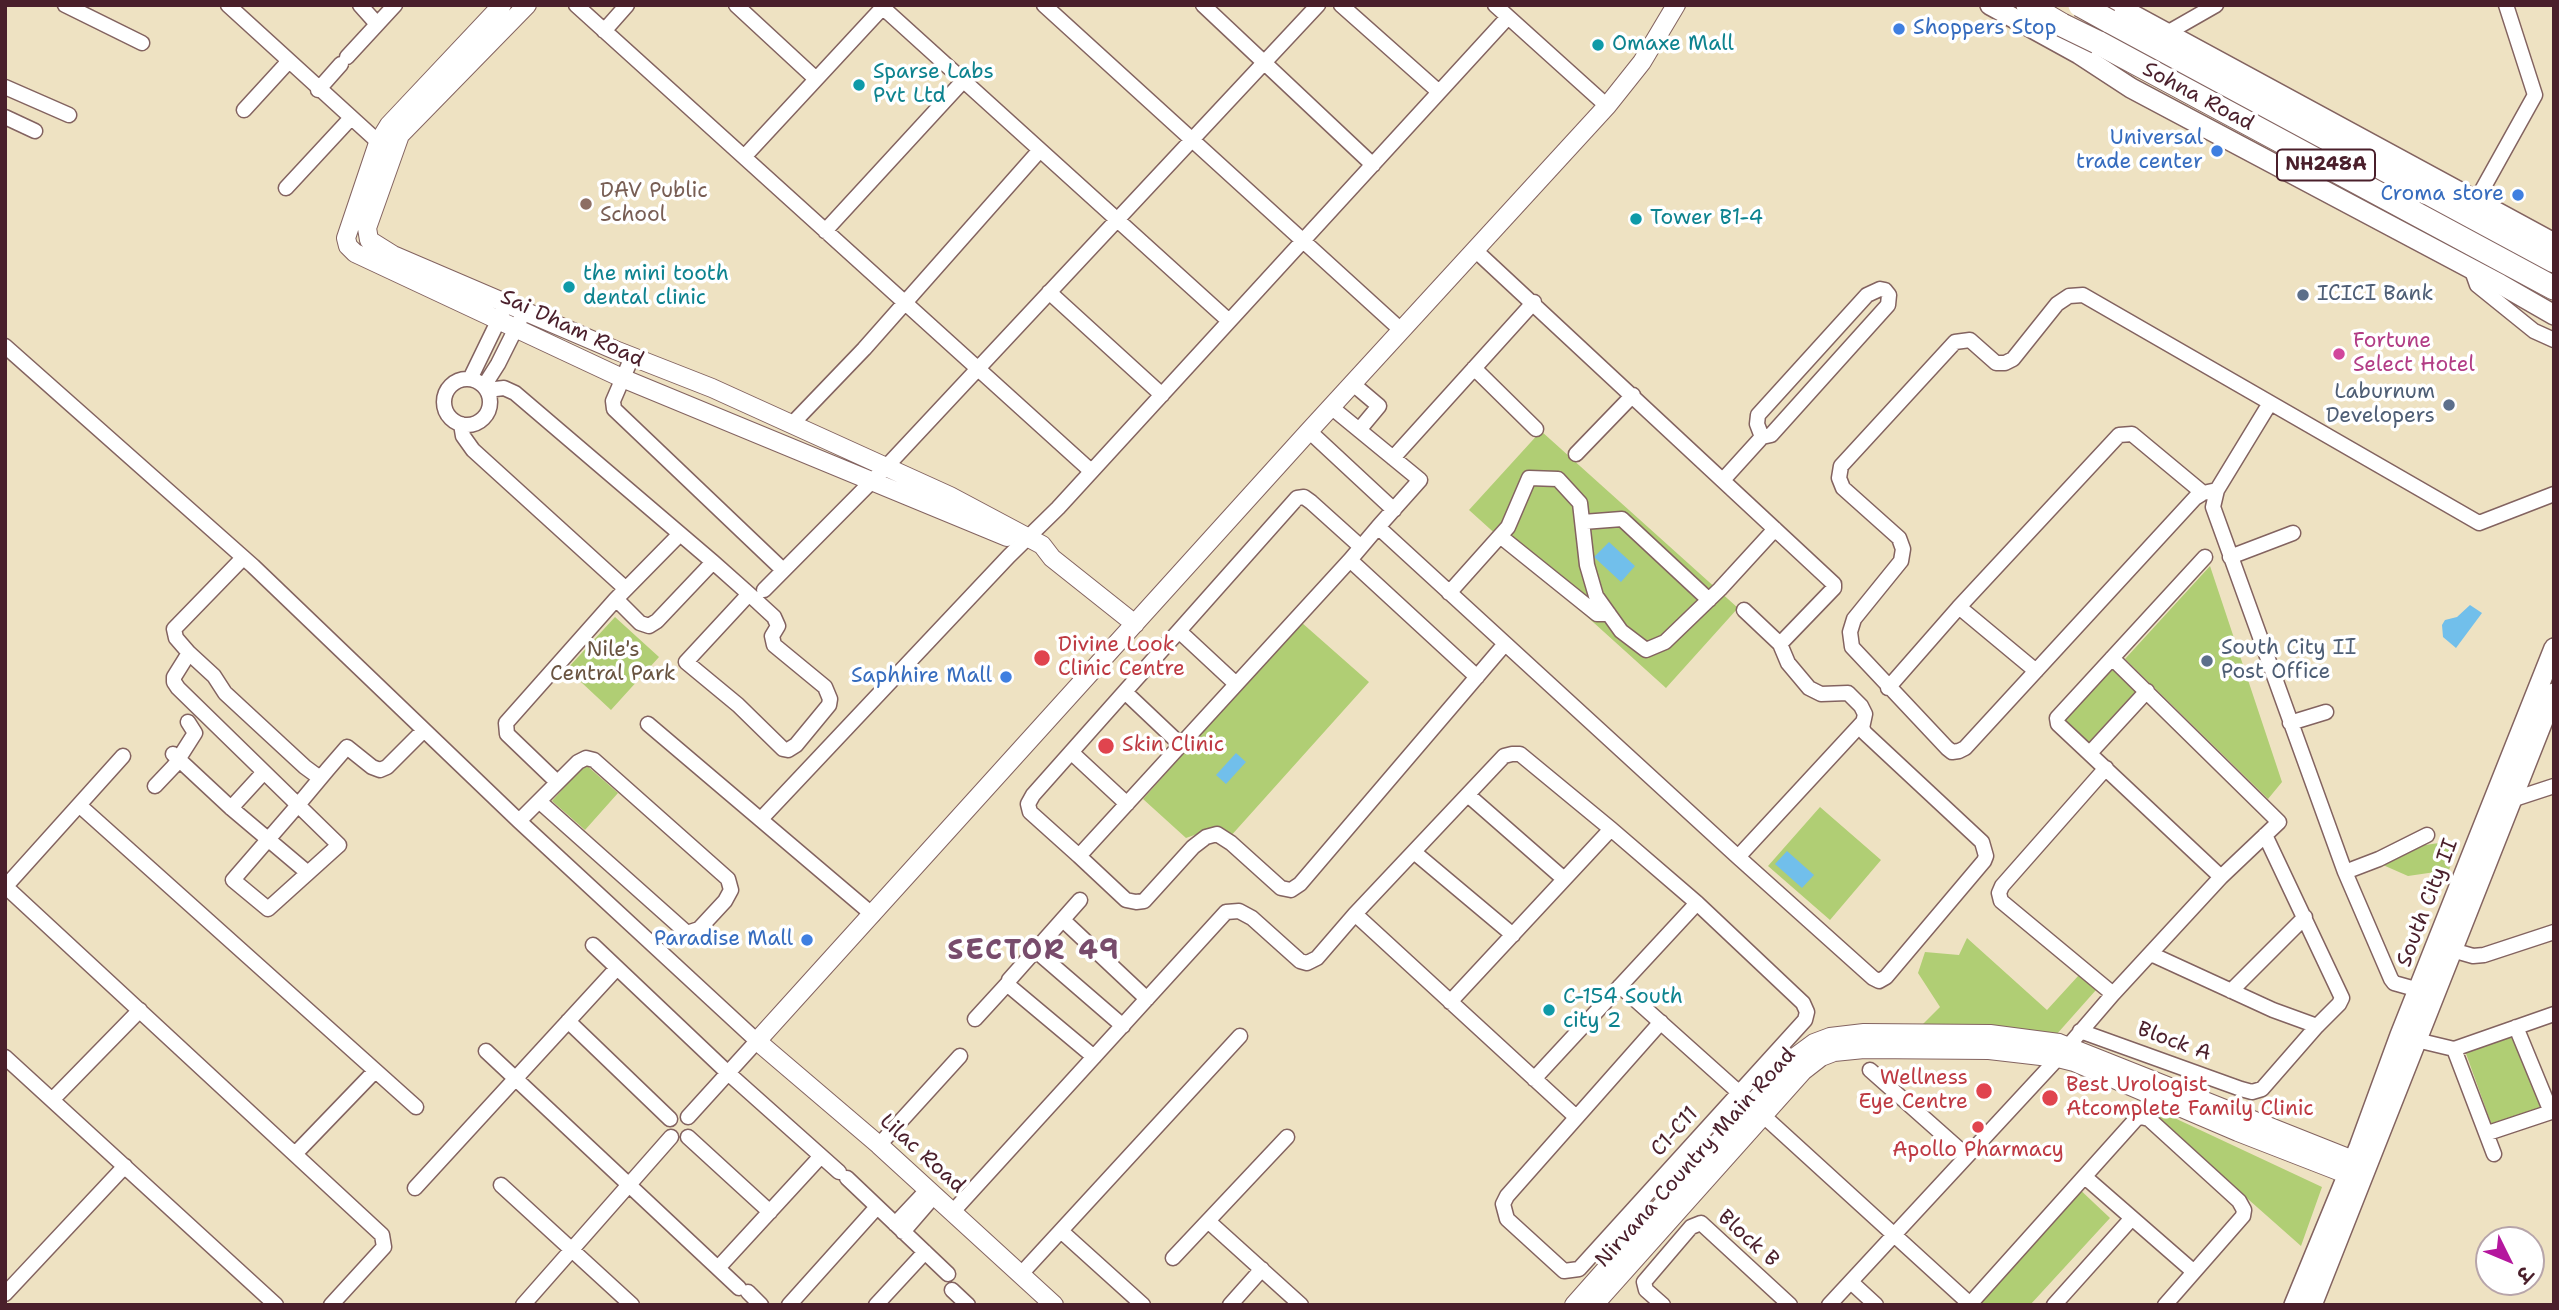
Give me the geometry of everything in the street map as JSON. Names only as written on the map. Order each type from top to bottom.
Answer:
[{"type":"highway","name":"Sohna Road","points":[[2028,5],[2061,34],[2554,288]]},
{"type":"highway","name":"Sohna Road","points":[[2078,5],[2110,10],[2554,261]]},
{"type":"main road","points":[[1990,5],[2061,34],[2078,5]]},
{"type":"main road","points":[[2554,243],[2167,33],[2110,10],[2088,48],[2131,88],[2471,268],[2554,315]]},
{"type":"main road","name":"South City II","points":[[2426,992],[2452,950],[2554,648]]},
{"type":"main road","name":"South City II","points":[[2356,1170],[2501,802],[2554,693]]},
{"type":"main road","points":[[2294,1305],[2356,1170]]},
{"type":"main road","points":[[2312,1305],[2356,1170]]},
{"type":"street","points":[[65,5],[142,43]]},
{"type":"street","points":[[228,5],[385,149]]},
{"type":"street","points":[[360,5],[377,24]]},
{"type":"street","points":[[318,89],[395,5]]},
{"type":"street","points":[[502,5],[389,125],[385,149],[367,229],[369,240],[346,238],[385,149],[527,5]]},
{"type":"street","points":[[576,5],[1091,471]]},
{"type":"street","points":[[604,31],[627,5]]},
{"type":"street","points":[[1044,5],[1401,330]]},
{"type":"street","points":[[1203,5],[1373,164]]},
{"type":"street","points":[[485,388],[491,402],[486,416],[473,425],[461,424],[446,413],[444,398],[457,380],[470,379],[485,388],[504,388],[516,393],[713,562],[756,592],[778,621],[772,636],[774,645],[825,687],[830,699],[830,705],[796,746],[788,750],[783,749],[738,705],[686,662],[756,592],[783,570],[886,467],[1318,5]]},
{"type":"street","points":[[1341,5],[1439,92]]},
{"type":"street","points":[[1495,5],[1607,106]]},
{"type":"street","points":[[688,1117],[1607,106],[1642,62],[1676,5]]},
{"type":"street","points":[[2167,33],[2216,5]]},
{"type":"street","points":[[2476,201],[2535,94],[2506,5]]},
{"type":"street","points":[[744,157],[883,6],[1229,321]]},
{"type":"street","points":[[741,7],[816,79]]},
{"type":"street","points":[[761,819],[1162,395],[1508,17]]},
{"type":"street","points":[[244,110],[288,62]]},
{"type":"street","points":[[825,231],[964,80]]},
{"type":"street","points":[[5,87],[69,115]]},
{"type":"street","points":[[5,117],[34,131]]},
{"type":"street","points":[[286,188],[350,118]]},
{"type":"street","points":[[791,425],[905,303],[1040,150]]},
{"type":"street","name":"Sai Dham Road","points":[[346,238],[348,246],[355,253],[622,378],[871,482],[1000,534],[1026,541]]},
{"type":"street","name":"Sai Dham Road","points":[[369,240],[393,255],[632,357],[712,388],[950,496],[1052,558],[1135,624]]},
{"type":"street","points":[[1475,250],[1534,302],[1834,586],[1780,644]]},
{"type":"street","points":[[2471,268],[2477,285],[2534,331],[2554,340]]},
{"type":"street","points":[[1723,480],[1762,437],[1771,435],[1888,305],[1889,295],[1885,290],[1880,289],[1867,295],[1758,415],[1757,424],[1762,437]]},
{"type":"street","points":[[1049,292],[1162,395]]},
{"type":"street","points":[[2270,402],[2210,492],[2185,508],[1965,748],[1952,752],[1888,688],[1852,647],[1850,632],[1854,619],[1901,561],[1903,549],[1899,538],[1843,488],[1839,478],[1841,466],[1955,342],[1970,340],[1996,363],[2005,363],[2013,359],[2057,304],[2069,296],[2083,295],[2270,402],[2479,523],[2554,494]]},
{"type":"street","points":[[1393,458],[1534,302]]},
{"type":"street","points":[[470,379],[498,321],[516,307]]},
{"type":"street","points":[[485,388],[516,328],[516,307]]},
{"type":"street","points":[[5,346],[253,566],[519,821],[757,1041]]},
{"type":"street","points":[[632,357],[613,401],[614,409],[783,570]]},
{"type":"street","points":[[1474,368],[1536,429]]},
{"type":"street","points":[[1353,384],[1379,406],[1359,430]]},
{"type":"street","points":[[1576,454],[1633,396]]},
{"type":"street","points":[[1079,856],[1420,480],[1331,407]]},
{"type":"street","points":[[461,424],[463,436],[473,450],[621,594],[640,623],[649,626],[657,621],[713,562]]},
{"type":"street","points":[[1309,431],[1394,510]]},
{"type":"street","points":[[1888,688],[1959,607],[2119,435],[2132,434],[2210,492],[2230,557],[2345,872],[2391,979],[2394,983],[2426,992]]},
{"type":"street","points":[[1448,593],[1508,527],[1529,478],[1558,479],[1580,503],[1587,565],[1596,596],[1621,631],[1646,650],[1665,642],[1709,600],[1775,529]]},
{"type":"street","points":[[1361,547],[1311,502],[1304,497],[1297,498],[1033,795],[1028,804],[1030,813],[1126,900],[1144,901],[1193,847],[1206,837],[1217,834],[1231,843],[1281,888],[1291,890],[1300,884],[1504,645]]},
{"type":"street","points":[[1583,522],[1622,519],[1709,600]]},
{"type":"street","points":[[1378,527],[1504,645],[1879,981],[1886,977],[1986,856],[1977,835],[1865,733],[1862,723]]},
{"type":"street","points":[[2230,557],[2293,533]]},
{"type":"street","points":[[557,782],[507,734],[506,723],[621,594],[680,534]]},
{"type":"street","points":[[1500,536],[1597,614],[1609,614]]},
{"type":"street","points":[[2205,557],[2057,718],[2058,723],[2221,877]]},
{"type":"street","points":[[242,559],[174,629],[176,638],[214,676],[225,693],[320,778]]},
{"type":"street","points":[[1349,560],[1477,677]]},
{"type":"street","points":[[1959,607],[2036,671]]},
{"type":"street","points":[[1738,857],[1862,723],[1865,714],[1861,706],[1847,693],[1821,694],[1809,688],[1788,663],[1780,644],[1744,610]]},
{"type":"street","points":[[1179,631],[1236,684]]},
{"type":"street","points":[[189,653],[174,677],[176,686],[264,772],[298,805],[339,845],[268,909],[233,880],[268,840],[298,805],[320,778],[347,747],[372,767],[380,770],[387,767],[424,730]]},
{"type":"street","points":[[1829,1305],[2063,1053],[2113,994],[2221,877],[2279,822],[2112,658]]},
{"type":"street","points":[[2090,752],[2147,691]]},
{"type":"street","points":[[1125,692],[1181,745]]},
{"type":"street","points":[[2290,723],[2326,712]]},
{"type":"street","points":[[155,786],[174,766],[175,756],[195,733],[188,722]]},
{"type":"street","points":[[648,724],[873,915]]},
{"type":"street","points":[[1071,752],[1127,804]]},
{"type":"street","points":[[958,1206],[1226,912],[1239,911],[1252,918],[1300,961],[1307,963],[1317,958],[1504,756],[1520,754],[1696,903],[1534,1079]]},
{"type":"street","points":[[175,756],[308,873]]},
{"type":"street","points":[[123,757],[6,886],[376,1229],[384,1241],[379,1253],[331,1305]]},
{"type":"street","points":[[519,821],[578,762],[586,758],[594,760],[728,879],[732,890],[699,929],[687,933],[540,802]]},
{"type":"street","points":[[2106,768],[2002,886],[1999,893],[2001,901],[2113,994]]},
{"type":"street","points":[[231,808],[264,772]]},
{"type":"street","points":[[2501,802],[2554,786]]},
{"type":"street","points":[[1468,795],[1563,879]]},
{"type":"street","points":[[79,804],[416,1107]]},
{"type":"street","points":[[1450,1002],[1611,829]]},
{"type":"street","name":"Block A","points":[[2080,1031],[2252,1092],[2262,1089],[2342,998],[2265,835]]},
{"type":"street","points":[[2345,872],[2379,859],[2427,835]]},
{"type":"street","points":[[1414,852],[1513,935]]},
{"type":"street","points":[[975,1019],[1080,900]]},
{"type":"street","name":"C1-C11","points":[[1576,1117],[1503,1204],[1507,1219],[1559,1268],[1571,1272],[1579,1269],[1755,1107],[1805,1020],[1807,1012],[1803,1003],[1696,903]]},
{"type":"street","points":[[1355,915],[1576,1117],[1661,1022]]},
{"type":"street","points":[[2231,991],[2305,917]]},
{"type":"street","points":[[1063,920],[1147,999]]},
{"type":"street","points":[[2452,950],[2483,956],[2554,932]]},
{"type":"street","points":[[593,945],[728,1073],[877,1206],[947,1274]]},
{"type":"street","points":[[1035,950],[1123,1026]]},
{"type":"street","points":[[2151,954],[2231,991],[2317,1026]]},
{"type":"street","points":[[415,1188],[617,968]]},
{"type":"street","points":[[1008,983],[1010,988],[1094,1057]]},
{"type":"street","points":[[1620,986],[1970,1305],[2136,1119],[2149,1119],[2243,1207],[2243,1216],[2165,1305]]},
{"type":"street","points":[[52,1100],[140,1010]]},
{"type":"street","points":[[2408,1038],[2454,1049],[2554,1014]]},
{"type":"street","points":[[568,1021],[670,1119]]},
{"type":"street","points":[[2488,1133],[2552,1111],[2516,1027]]},
{"type":"street","points":[[1021,1275],[1240,1036]]},
{"type":"street","name":"Lilac Road","points":[[757,1041],[932,1192],[1054,1305]]},
{"type":"street","name":"Nirvana Country Main Road","points":[[1574,1305],[1755,1107],[1812,1063],[1834,1052],[1864,1049],[2063,1053],[2096,1072],[2238,1132],[2356,1170]]},
{"type":"street","points":[[2454,1049],[2494,1154]]},
{"type":"street","points":[[486,1051],[761,1305]]},
{"type":"street","points":[[879,1145],[960,1056]]},
{"type":"street","points":[[6,1059],[276,1305]]},
{"type":"street","points":[[1870,1070],[1967,1156]]},
{"type":"street","points":[[295,1154],[375,1071]]},
{"type":"street","name":"Nirvana Country Main Road","points":[[1594,1305],[1755,1107]]},
{"type":"street","points":[[679,1115],[688,1117],[693,1128],[688,1137],[682,1140],[671,1137],[667,1129],[670,1119],[679,1115]]},
{"type":"street","points":[[523,1305],[671,1137]]},
{"type":"street","points":[[688,1137],[769,1212]]},
{"type":"street","points":[[1173,1258],[1287,1138]]},
{"type":"street","points":[[718,1268],[821,1156]]},
{"type":"street","points":[[5,1294],[125,1166]]},
{"type":"street","points":[[2085,1177],[2194,1272]]},
{"type":"street","points":[[501,1185],[632,1305]]},
{"type":"street","points":[[899,1228],[932,1192]]},
{"type":"street","points":[[789,1305],[877,1206]]},
{"type":"street","points":[[2054,1305],[2132,1218]]},
{"type":"street","points":[[1208,1221],[1301,1305]]},
{"type":"street","name":"Block B","points":[[1663,1305],[1646,1290],[1644,1282],[1691,1227],[1701,1223],[1790,1305]]},
{"type":"street","points":[[1061,1231],[1143,1305]]},
{"type":"street","points":[[876,1305],[925,1252]]},
{"type":"street","points":[[1230,1305],[1262,1269]]},
{"type":"street","points":[[1850,1282],[1876,1305]]},
{"type":"street","points":[[953,1290],[968,1305]]},
{"type":"green space","points":[[1541,431],[1738,608],[1666,688],[1469,510]]},
{"type":"green space","points":[[2210,566],[2282,782],[2268,799],[2125,659]]},
{"type":"green space","name":"Nile's Central Park","points":[[615,617],[659,657],[611,710],[567,669]]},
{"type":"green space","points":[[1301,622],[1369,682],[1229,838],[1217,827],[1186,838],[1143,799]]},
{"type":"green space","points":[[2112,664],[2140,690],[2088,747],[2060,721]]},
{"type":"green space","points":[[585,764],[618,793],[585,830],[552,801]]},
{"type":"green space","points":[[1820,807],[1881,860],[1830,920],[1768,866]]},
{"type":"green space","points":[[2459,840],[2449,870],[2408,876],[2383,865],[2412,847]]},
{"type":"green space","points":[[1967,938],[2047,1010],[2079,975],[2096,990],[2056,1035],[1918,1029],[1940,1007],[1918,973],[1925,952],[1959,955]]},
{"type":"green space","points":[[2514,1031],[2542,1109],[2492,1126],[2464,1048]]},
{"type":"green space","points":[[2136,1100],[2322,1187],[2301,1246]]},
{"type":"green space","points":[[2075,1185],[2110,1218],[2030,1305],[1980,1305],[1972,1298]]},
{"type":"water","points":[[1609,542],[1635,566],[1621,582],[1594,557]]},
{"type":"water","points":[[2470,605],[2482,613],[2456,648],[2443,637],[2442,625],[2445,620],[2457,617]]},
{"type":"water","points":[[1236,753],[1246,762],[1226,784],[1216,775]]},
{"type":"water","points":[[1787,851],[1814,875],[1802,888],[1775,864]]},
{"type":"place","name":"Shoppers Stop","points":[[1899,29]]},
{"type":"place","name":"Omaxe Mall","points":[[1598,45]]},
{"type":"place","name":"Sparse Labs Pvt Ltd","points":[[859,85]]},
{"type":"place","name":"Universal trade center","points":[[2217,151]]},
{"type":"place","name":"Croma store","points":[[2518,195]]},
{"type":"place","name":"DAV Public School","points":[[586,204]]},
{"type":"place","name":"Tower B1-4","points":[[1636,219]]},
{"type":"place","name":"the mini tooth dental clinic","points":[[569,287]]},
{"type":"place","name":"ICICI Bank","points":[[2303,295]]},
{"type":"place","name":"Fortune Select Hotel","points":[[2339,354]]},
{"type":"place","name":"Laburnum Developers","points":[[2449,405]]},
{"type":"place","name":"Divine Look Clinic Centre","points":[[1042,658]]},
{"type":"place","name":"South City II Post Office","points":[[2207,661]]},
{"type":"place","name":"Saphhire Mall","points":[[1006,677]]},
{"type":"place","name":"Skin Clinic","points":[[1106,746]]},
{"type":"place","name":"Paradise Mall","points":[[807,940]]},
{"type":"place","name":"C-154 South city 2","points":[[1549,1010]]},
{"type":"place","name":"Wellness Eye Centre","points":[[1984,1091]]},
{"type":"place","name":"Best Urologist Atcomplete Family Clinic","points":[[2050,1098]]},
{"type":"place","name":"Apollo Pharmacy","points":[[1978,1127]]},
{"type":"district","name":"SECTOR 49","points":[[1034,952]]}]
